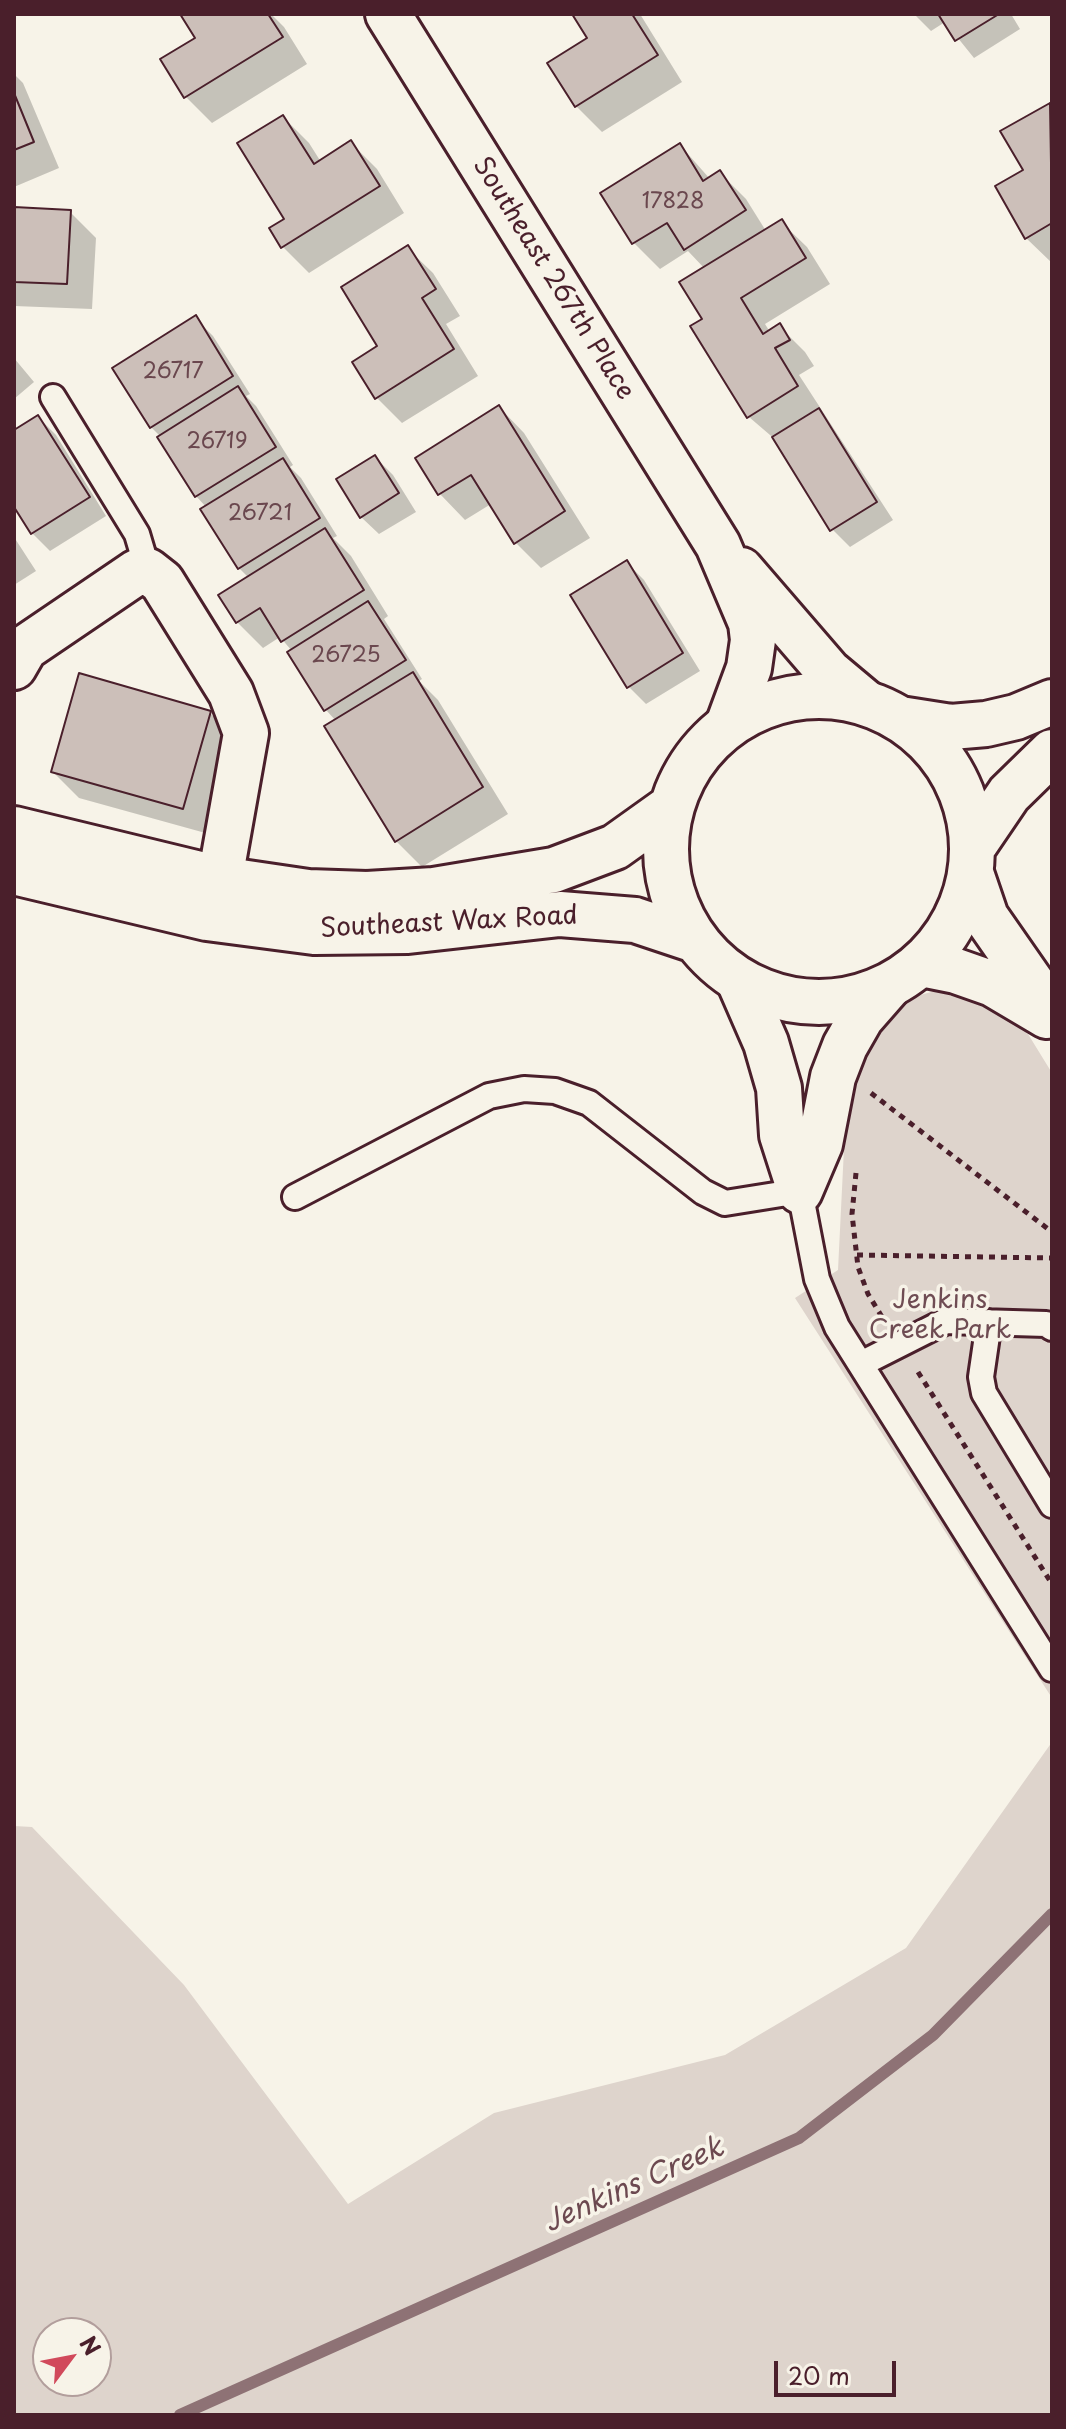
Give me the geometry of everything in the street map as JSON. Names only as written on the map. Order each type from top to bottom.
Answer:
[{"type":"street","name":"Southeast 267th Place","points":[[388,14],[718,545],[751,623],[753,640],[749,668],[728,725]]},
{"type":"street","name":"Southeast 267th Place","points":[[718,545],[829,672],[924,737],[944,760],[960,787],[972,860]]},
{"type":"street","points":[[14,667],[25,648],[137,572],[148,571],[162,582],[231,693],[246,733],[220,879]]},
{"type":"street","points":[[1052,702],[1016,717],[951,727],[883,711],[837,696],[780,700],[753,710],[728,725],[692,761],[671,807],[665,841],[667,876],[678,910],[695,940],[715,963],[739,981],[775,997],[814,1003],[853,1000],[905,975],[956,971],[993,984],[1052,1018]]},
{"type":"street","points":[[800,1191],[820,1144],[833,1077],[861,1018],[945,938],[962,907],[972,860],[1009,794],[1052,752]]},
{"type":"street","name":"Southeast Wax Road","points":[[14,829],[220,879],[308,892],[367,894],[434,890],[516,879],[554,870],[615,847],[671,807]]},
{"type":"street","points":[[972,860],[986,917],[1052,1012]]},
{"type":"street","name":"Southeast Wax Road","points":[[14,872],[207,918],[314,932],[408,931],[560,914],[635,920],[695,940]]},
{"type":"street","points":[[739,981],[766,1043],[779,1088],[782,1135],[800,1191]]},
{"type":"lane","points":[[53,397],[137,534],[148,571]]},
{"type":"lane","points":[[295,1197],[489,1096],[524,1089],[555,1091],[589,1103],[703,1192],[725,1203],[800,1191],[817,1279],[837,1327],[1052,1669]]},
{"type":"lane","points":[[861,1364],[946,1321],[1046,1324],[1052,1328]]},
{"type":"lane","points":[[989,1322],[981,1377],[984,1393],[1052,1505]]},
{"type":"path","points":[[833,1077],[873,1094],[1052,1232]]},
{"type":"path","points":[[857,1255],[1052,1258]]},
{"type":"green space","name":"Jenkins Creek Park","points":[[939,990],[992,1003],[1028,1034],[1052,1073],[1052,1698],[795,1298],[838,1270],[846,1108],[876,1026],[905,999]]},
{"type":"green space","points":[[1052,1742],[1052,2415],[14,2415],[14,1826],[32,1827],[184,1985],[348,2204],[494,2113],[725,2055],[906,1948]]},
{"type":"building","points":[[180,14],[268,14],[283,37],[184,98],[160,59],[195,38]]},
{"type":"building","points":[[572,14],[632,14],[658,55],[575,107],[547,63],[587,38]]},
{"type":"building","points":[[938,14],[999,14],[955,41]]},
{"type":"building","points":[[14,93],[34,142],[14,150]]},
{"type":"building","points":[[1050,103],[1052,223],[1025,239],[995,186],[1023,170],[1000,131]]},
{"type":"building","points":[[283,115],[314,164],[351,140],[380,186],[281,248],[269,228],[284,219],[237,143]]},
{"type":"building","points":[[680,143],[703,181],[720,170],[746,210],[684,250],[667,223],[632,244],[600,193]]},
{"type":"building","points":[[14,207],[71,210],[67,284],[14,282]]},
{"type":"building","points":[[782,219],[806,258],[741,298],[763,334],[780,323],[790,340],[775,348],[798,386],[747,418],[690,326],[702,319],[679,282]]},
{"type":"building","points":[[408,245],[436,289],[422,298],[454,349],[375,399],[352,362],[377,346],[341,287]]},
{"type":"building","points":[[196,315],[233,376],[150,428],[112,368]]},
{"type":"building","points":[[238,386],[276,447],[195,497],[157,437]]},
{"type":"building","points":[[499,405],[565,511],[514,544],[471,475],[438,495],[415,458]]},
{"type":"building","points":[[819,408],[877,502],[830,531],[772,437]]},
{"type":"building","points":[[38,415],[90,497],[31,534],[14,507],[14,430]]},
{"type":"building","points":[[375,455],[399,493],[360,518],[336,479]]},
{"type":"building","points":[[283,458],[320,518],[238,569],[200,509]]},
{"type":"building","points":[[325,528],[364,590],[281,642],[260,608],[236,623],[218,595]]},
{"type":"building","points":[[627,560],[683,653],[627,688],[570,595]]},
{"type":"building","points":[[368,601],[406,660],[324,711],[287,652]]},
{"type":"building","points":[[413,672],[483,787],[395,842],[324,726]]},
{"type":"building","points":[[79,673],[211,711],[183,809],[51,772]]},
{"type":"waterway","name":"Jenkins Creek","points":[[180,2415],[799,2138],[933,2035],[1052,1914]]}]
